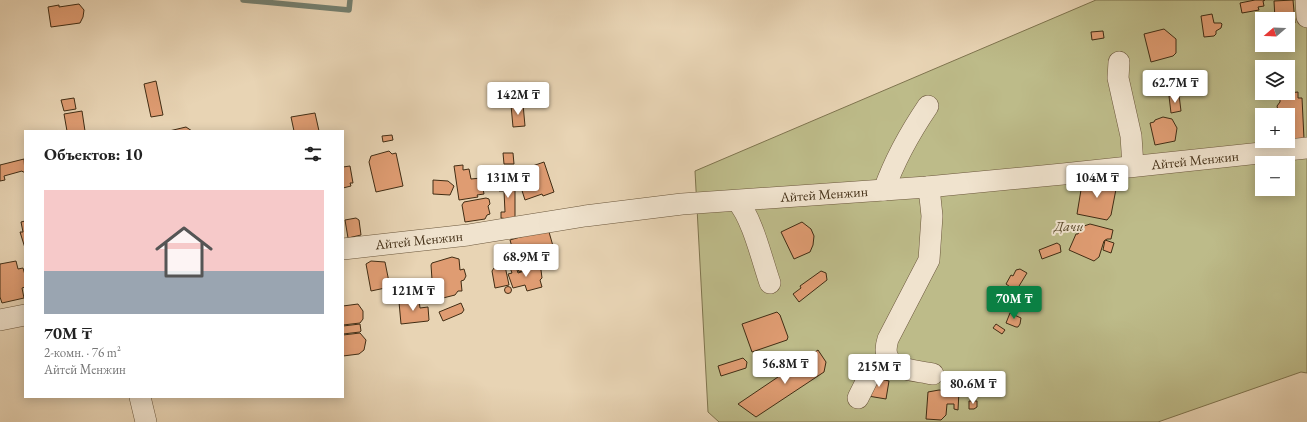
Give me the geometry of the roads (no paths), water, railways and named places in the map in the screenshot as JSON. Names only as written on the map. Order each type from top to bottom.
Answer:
[{"type":"street","points":[[1306,0],[1307,17]]},
{"type":"street","points":[[1119,62],[1118,78],[1131,136],[1133,166]]},
{"type":"street","points":[[884,190],[893,164],[910,133],[928,106]]},
{"type":"street","name":"Айтей Менжин","points":[[344,249],[468,235],[682,204],[927,187],[1307,148]]},
{"type":"street","points":[[927,187],[932,216],[929,260],[888,339],[886,352],[887,359],[891,363],[900,367],[933,374]]},
{"type":"street","points":[[736,201],[742,207],[749,221],[770,283]]},
{"type":"street","points":[[0,320],[24,314]]},
{"type":"street","points":[[858,398],[868,378],[887,359]]},
{"type":"street","points":[[140,398],[146,422]]},
{"type":"waterway","points":[[243,0],[349,10],[350,0]]},
{"type":"park label","name":"Дачи","points":[[1069,226]]}]
